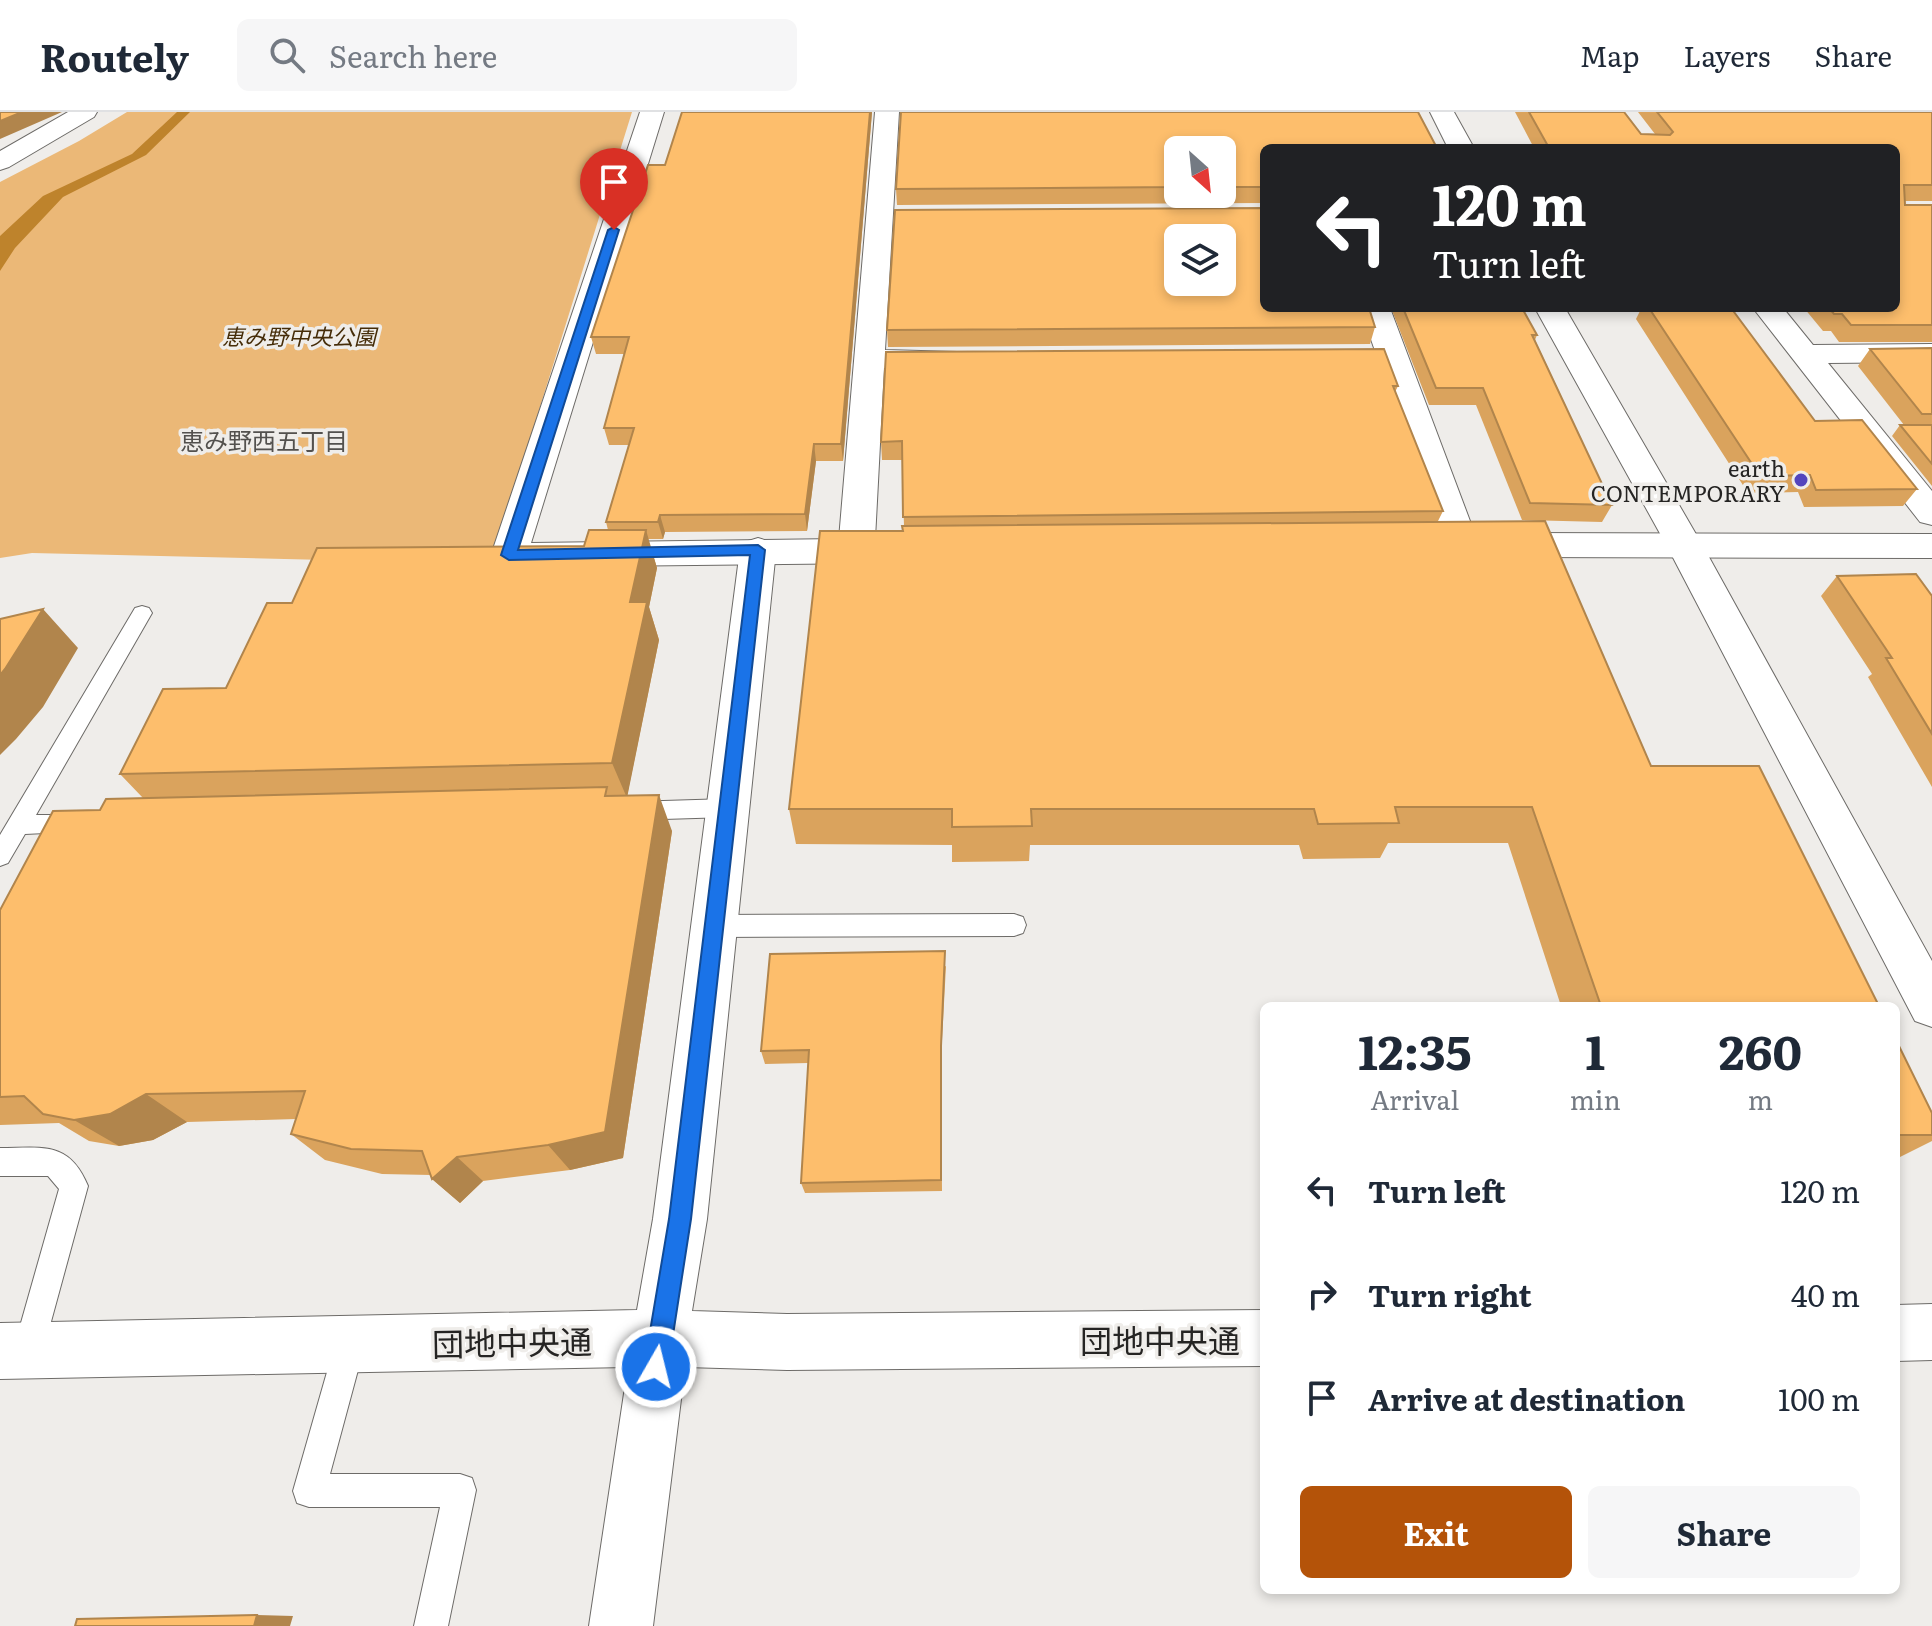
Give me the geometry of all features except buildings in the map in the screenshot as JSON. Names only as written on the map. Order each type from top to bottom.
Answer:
[{"type":"street","points":[[0,162],[85,112]]},
{"type":"street","points":[[652,112],[509,555],[904,550]]},
{"type":"street","points":[[1442,112],[1459,144]]},
{"type":"street","points":[[856,551],[887,113],[918,113]]},
{"type":"street","points":[[879,216],[910,216]]},
{"type":"street","points":[[1375,312],[1377,356],[1445,545],[1686,548],[1932,546]]},
{"type":"street","points":[[1552,312],[1686,548],[1932,1006]]},
{"type":"street","points":[[1771,312],[1932,514]]},
{"type":"street","points":[[1802,354],[1932,353]]},
{"type":"street","points":[[871,359],[982,358]]},
{"type":"street","points":[[621,1626],[660,1338],[680,1219],[758,550]]},
{"type":"street","points":[[1900,1333],[1932,1332]]},
{"type":"street","name":"団地中央通","points":[[14,1351],[660,1338],[803,1342],[1260,1338]]},
{"type":"lane","points":[[0,856],[142,613]]},
{"type":"lane","points":[[603,811],[728,808]]},
{"type":"lane","points":[[18,825],[100,823]]},
{"type":"lane","points":[[56,850],[69,824]]},
{"type":"lane","points":[[714,926],[1014,925]]},
{"type":"lane","points":[[0,1162],[55,1162],[74,1186],[14,1351]]},
{"type":"lane","points":[[350,1344],[309,1491],[460,1490],[431,1626]]},
{"type":"green space","name":"恵み野中央公園","points":[[127,112],[632,112],[491,564],[32,553],[0,558],[0,182]]},
{"type":"shaded area","points":[[177,112],[190,112],[146,155],[63,197],[15,248],[0,271],[0,236],[43,196],[132,154]]},
{"type":"place","name":"earth CONTEMPORARY","points":[[1801,480]]},
{"type":"district","name":"恵み野西五丁目","points":[[264,439]]},
{"type":"route","points":[[614,230],[509,555],[758,550],[680,1219],[656,1367]]}]
